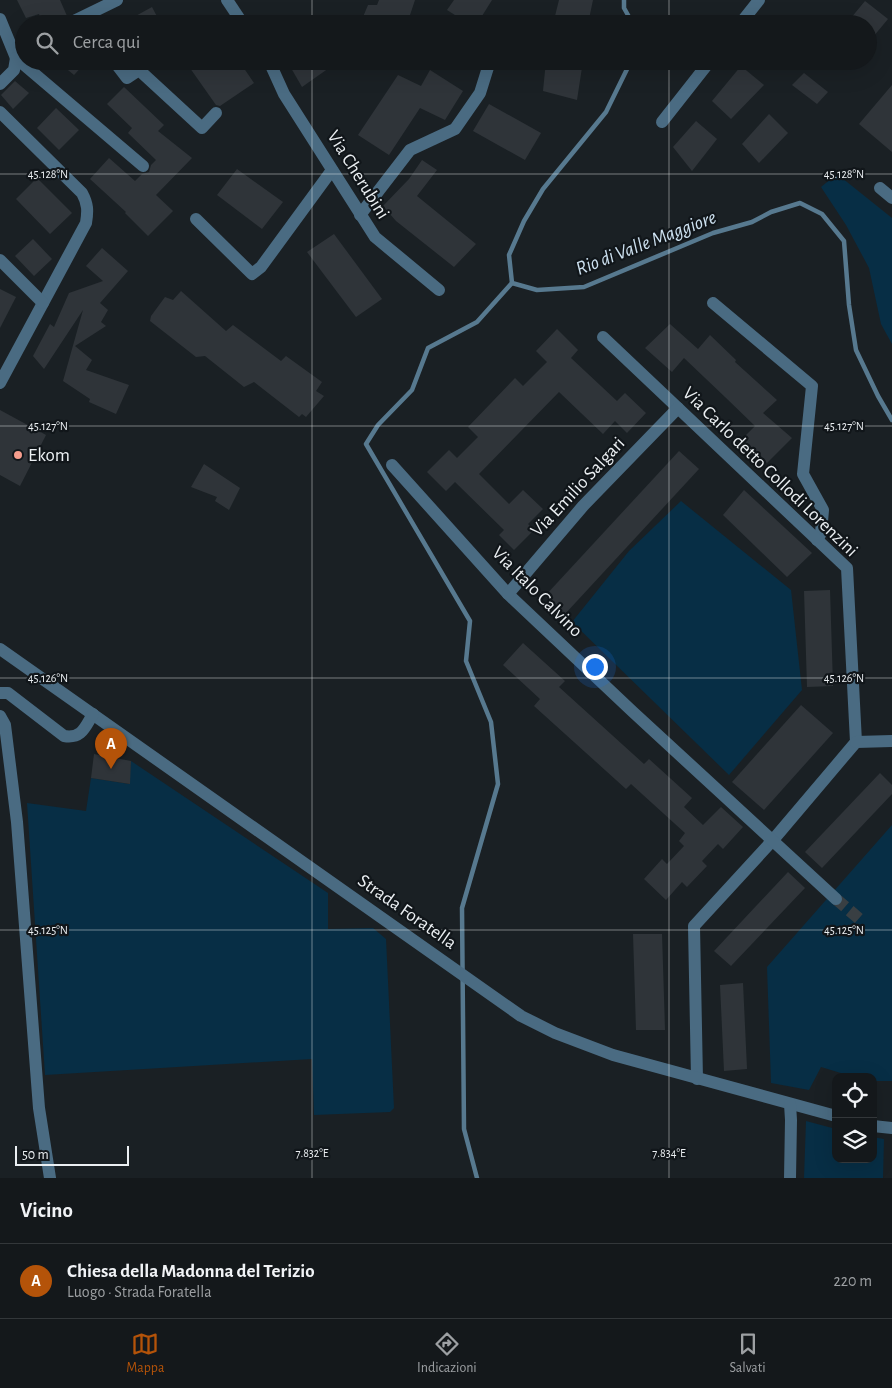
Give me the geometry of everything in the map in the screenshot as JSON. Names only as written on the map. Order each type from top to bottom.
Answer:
[{"type":"street","points":[[89,15],[117,0]]},
{"type":"street","points":[[227,0],[238,15]]},
{"type":"street","points":[[747,15],[759,0]]},
{"type":"street","points":[[0,19],[15,46]]},
{"type":"street","points":[[0,84],[14,70],[15,65]]},
{"type":"street","points":[[39,70],[143,166]]},
{"type":"street","points":[[121,70],[127,78],[139,70],[202,128],[216,113]]},
{"type":"street","name":"Via Cherubini","points":[[273,70],[284,94],[375,237],[439,290]]},
{"type":"street","points":[[360,215],[410,150],[455,129],[480,93],[487,70]]},
{"type":"street","points":[[662,122],[703,70]]},
{"type":"street","points":[[0,112],[82,193],[87,202],[88,211],[86,223],[0,383]]},
{"type":"street","points":[[196,219],[252,274],[261,268],[332,170]]},
{"type":"street","points":[[880,188],[892,198]]},
{"type":"street","points":[[0,260],[43,303]]},
{"type":"street","points":[[713,303],[812,386],[803,474],[823,510],[821,533],[817,540]]},
{"type":"street","name":"Via Carlo detto Collodi Lorenzini","points":[[603,337],[847,568],[856,742]]},
{"type":"street","name":"Via Emilio Salgari","points":[[508,594],[583,506],[678,408]]},
{"type":"street","name":"Via Italo Calvino","points":[[392,465],[508,594],[836,899]]},
{"type":"street","name":"Strada Foratella","points":[[0,649],[521,1016],[555,1033],[613,1055],[832,1115]]},
{"type":"street","points":[[0,693],[8,693],[64,736],[73,737],[82,732],[93,714]]},
{"type":"street","points":[[0,716],[5,725],[17,822],[39,1108],[50,1178]]},
{"type":"street","points":[[697,1079],[694,926],[773,840],[856,742],[892,742]]},
{"type":"street","points":[[790,1104],[790,1178]]},
{"type":"street","points":[[877,1126],[892,1128]]},
{"type":"shaded area","points":[[837,174],[892,218],[892,344],[881,324],[869,268],[846,225],[821,187]]},
{"type":"shaded area","points":[[681,501],[791,590],[802,690],[729,775],[572,622],[629,551]]},
{"type":"shaded area","points":[[131,761],[328,893],[328,929],[373,928],[386,939],[394,1108],[390,1112],[314,1115],[312,1059],[45,1075],[27,803],[86,811],[91,778],[129,784]]},
{"type":"shaded area","points":[[892,825],[892,1081],[877,1081],[877,1073],[841,1073],[821,1067],[809,1090],[771,1083],[767,967]]},
{"type":"shaded area","points":[[806,1121],[832,1128],[832,1163],[877,1163],[877,1138],[884,1139],[883,1178],[804,1178]]},
{"type":"building","points":[[17,0],[60,0],[67,15],[39,14],[24,15]]},
{"type":"building","points":[[379,0],[415,0],[410,15],[364,15],[368,5],[377,5]]},
{"type":"building","points":[[454,0],[492,0],[483,15],[455,15],[447,10]]},
{"type":"building","points":[[559,0],[593,0],[590,15],[555,15]]},
{"type":"building","points":[[865,1],[888,19],[877,32],[877,15],[853,15]]},
{"type":"building","points":[[152,7],[156,15],[137,15]]},
{"type":"building","points":[[68,70],[79,70],[74,75]]},
{"type":"building","points":[[191,70],[245,70],[254,83],[220,106],[216,105]]},
{"type":"building","points":[[292,70],[326,70],[302,87]]},
{"type":"building","points":[[430,70],[463,91],[445,120],[420,108],[389,155],[358,135],[398,75],[421,86]]},
{"type":"building","points":[[545,70],[582,70],[577,100],[543,91]]},
{"type":"building","points":[[738,70],[746,70],[764,85],[731,119],[712,101]]},
{"type":"building","points":[[804,73],[828,92],[817,104],[792,85]]},
{"type":"building","points":[[15,81],[29,93],[13,109],[1,95]]},
{"type":"building","points":[[892,85],[892,152],[859,124]]},
{"type":"building","points":[[124,87],[164,125],[158,131],[192,158],[156,195],[173,211],[148,236],[126,212],[90,179],[109,158],[135,181],[142,174],[149,172],[151,165],[156,160],[128,133],[132,128],[107,104]]},
{"type":"building","points":[[489,104],[541,133],[525,160],[473,131]]},
{"type":"building","points":[[56,108],[79,130],[59,150],[37,128]]},
{"type":"building","points":[[769,114],[788,133],[759,163],[742,144]]},
{"type":"building","points":[[696,121],[717,139],[692,171],[673,147]]},
{"type":"building","points":[[422,160],[437,170],[417,196],[476,244],[454,267],[396,221],[383,206],[409,179]]},
{"type":"building","points":[[237,169],[283,202],[262,229],[217,195]]},
{"type":"building","points":[[37,178],[72,213],[50,234],[16,199]]},
{"type":"building","points":[[334,234],[382,299],[356,317],[307,252]]},
{"type":"building","points":[[33,239],[52,259],[34,276],[15,256]]},
{"type":"building","points":[[102,248],[128,271],[100,303],[108,310],[101,322],[106,326],[75,346],[92,360],[86,370],[129,385],[116,414],[89,402],[90,399],[63,381],[83,310],[44,369],[33,356],[50,324],[54,327],[69,293],[103,281],[86,266]]},
{"type":"building","points":[[0,289],[16,297],[0,328]]},
{"type":"building","points":[[181,291],[226,331],[233,325],[281,361],[286,356],[322,382],[316,391],[324,396],[306,417],[302,414],[299,417],[254,382],[244,387],[205,356],[196,357],[150,321],[151,316],[165,297],[173,300]]},
{"type":"building","points":[[670,324],[698,349],[710,335],[736,360],[735,362],[777,400],[763,413],[792,438],[767,463],[742,439],[755,426],[684,358],[672,372],[645,348]]},
{"type":"building","points":[[557,329],[578,350],[571,358],[617,401],[625,393],[646,413],[627,433],[615,421],[603,434],[559,392],[479,474],[509,504],[523,490],[543,509],[528,524],[534,530],[514,550],[499,535],[504,530],[455,482],[446,491],[427,472],[449,450],[457,458],[478,437],[468,427],[515,378],[523,386],[547,362],[536,351]]},
{"type":"building","name":"Ekom","points":[[0,410],[46,435],[20,486],[0,475]]},
{"type":"building","points":[[679,451],[699,469],[565,614],[545,596]]},
{"type":"building","points":[[204,464],[240,488],[229,510],[215,501],[217,497],[191,487]]},
{"type":"building","points":[[744,490],[812,553],[787,577],[723,515]]},
{"type":"building","points":[[830,590],[833,686],[807,687],[804,591]]},
{"type":"building","points":[[523,643],[565,681],[559,687],[644,764],[649,759],[692,798],[684,807],[703,825],[721,807],[743,827],[723,849],[718,844],[702,861],[707,866],[687,887],[682,882],[666,900],[644,879],[662,859],[667,864],[684,846],[679,841],[685,833],[631,784],[626,789],[534,706],[540,699],[503,665]]},
{"type":"building","points":[[801,705],[833,733],[764,810],[732,782]]},
{"type":"building","points":[[94,754],[131,761],[130,784],[91,778]]},
{"type":"building","points":[[880,773],[892,785],[892,794],[822,868],[805,852]]},
{"type":"building","points":[[788,872],[805,888],[731,966],[714,951]]},
{"type":"building","points":[[633,934],[662,934],[665,1030],[636,1030]]},
{"type":"building","points":[[743,983],[747,1069],[724,1071],[720,985]]},
{"type":"waterway","name":"Rio di Valle Maggiore","points":[[624,0],[624,8],[628,15]]},
{"type":"waterway","name":"Rio di Valle Maggiore","points":[[627,70],[606,112],[543,189],[524,221],[509,255],[512,283],[537,290],[584,287],[713,233],[752,222],[771,212],[800,203],[822,214],[844,241],[849,305],[856,350],[892,420]]},
{"type":"waterway","points":[[477,1178],[464,1129],[462,908],[498,784],[491,722],[466,661],[470,621],[366,444],[378,425],[412,390],[428,348],[477,322],[512,283]]},
{"type":"tunnel","points":[[836,899],[863,922]]},
{"type":"place","name":"Ekom","points":[[18,455]]},
{"type":"place","name":"Chiesa della Madonna del Terizio","points":[[111,769]]}]
